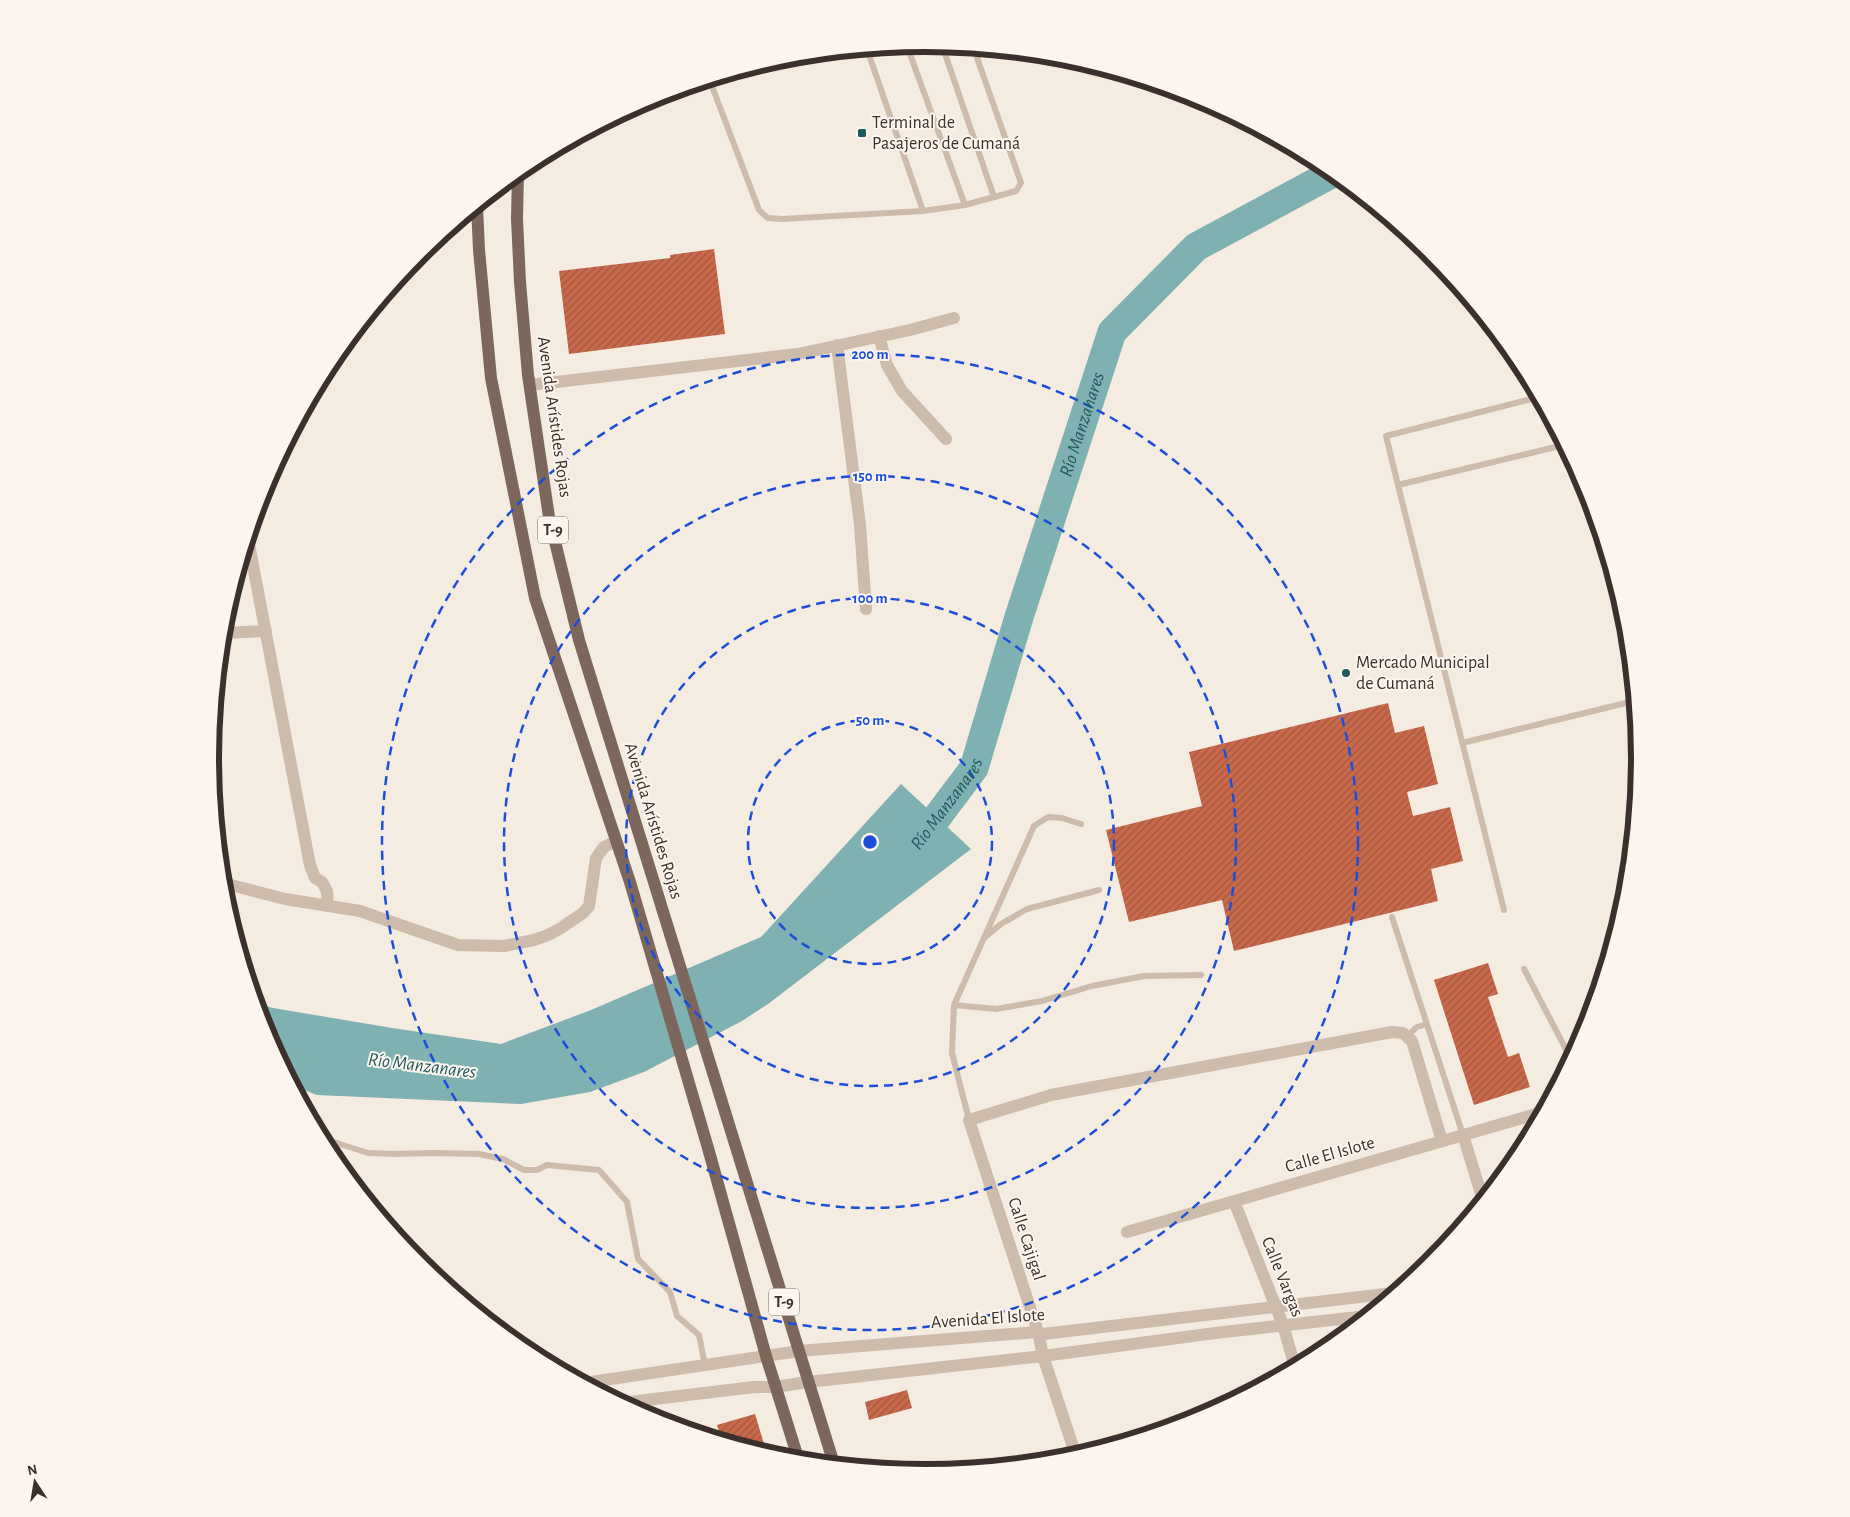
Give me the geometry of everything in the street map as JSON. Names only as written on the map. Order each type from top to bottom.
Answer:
[{"type":"main road","name":"Avenida Arístides Rojas","points":[[518,182],[517,219],[520,282],[530,385],[549,517],[577,630],[832,1458]]},
{"type":"main road","name":"T-9","points":[[477,213],[478,250],[491,378],[535,598],[630,882],[708,1148],[775,1387],[796,1452]]},
{"type":"street","points":[[530,385],[798,354],[954,318]]},
{"type":"street","points":[[879,336],[887,365],[902,391],[946,438]]},
{"type":"street","points":[[837,345],[860,525],[866,609]]},
{"type":"street","points":[[250,551],[310,865],[315,878],[322,882],[327,891],[328,906]]},
{"type":"street","points":[[231,633],[266,631]]},
{"type":"street","points":[[231,885],[285,899],[360,911],[458,945],[504,946],[534,940],[554,931],[583,913],[589,906],[596,858],[604,848],[616,841]]},
{"type":"street","points":[[969,1120],[1051,1095],[1392,1032],[1403,1034],[1412,1041],[1442,1141]]},
{"type":"street","name":"Calle El Islote","points":[[1127,1232],[1534,1114]]},
{"type":"street","name":"Calle Cajigal","points":[[969,1120],[1074,1448]]},
{"type":"street","points":[[1463,1135],[1481,1193]]},
{"type":"street","name":"Calle Vargas","points":[[1234,1201],[1274,1307],[1283,1325],[1293,1361]]},
{"type":"street","name":"Avenida El Islote","points":[[594,1382],[799,1351],[1038,1332],[1043,1334],[1384,1294]]},
{"type":"street","points":[[634,1401],[1043,1356],[1357,1317]]},
{"type":"lane","points":[[909,53],[965,206]]},
{"type":"lane","points":[[944,53],[994,197]]},
{"type":"lane","points":[[869,55],[923,211]]},
{"type":"lane","points":[[712,86],[759,210],[768,218],[782,219],[923,211],[965,206],[1016,191],[1021,183],[976,55]]},
{"type":"lane","points":[[1504,910],[1386,436],[1532,399]]},
{"type":"lane","points":[[1398,485],[1558,446]]},
{"type":"lane","points":[[1462,743],[1628,702]]},
{"type":"lane","points":[[969,1120],[952,1053],[954,1005],[1034,826],[1048,817],[1062,818],[1082,824]]},
{"type":"lane","points":[[982,941],[1001,924],[1027,909],[1099,890]]},
{"type":"lane","points":[[1392,917],[1463,1135]]},
{"type":"lane","points":[[1524,969],[1567,1051]]},
{"type":"lane","points":[[954,1005],[996,1009],[1042,1001],[1092,986],[1144,976],[1201,975]]},
{"type":"lane","points":[[1407,1036],[1416,1027],[1427,1024]]},
{"type":"lane","points":[[332,1142],[368,1153],[479,1154],[503,1159],[524,1170],[537,1170],[546,1166],[599,1170],[627,1202],[638,1259],[670,1292],[677,1316],[699,1335],[705,1365]]},
{"type":"water","points":[[901,784],[971,849],[768,1004],[742,1021],[644,1072],[590,1092],[521,1104],[317,1095],[302,1089],[292,1071],[264,1005],[392,1028],[501,1044],[591,1010],[761,937]]},
{"type":"building","points":[[714,249],[725,334],[569,354],[559,271],[670,258],[670,255]]},
{"type":"building","points":[[1388,703],[1395,733],[1424,726],[1438,784],[1407,792],[1413,816],[1450,807],[1463,861],[1431,869],[1438,901],[1234,951],[1222,900],[1129,922],[1106,830],[1202,806],[1189,752]]},
{"type":"building","points":[[1488,963],[1498,994],[1488,997],[1508,1057],[1519,1053],[1530,1087],[1474,1105],[1434,980]]},
{"type":"building","points":[[907,1390],[912,1408],[869,1420],[865,1402]]},
{"type":"building","points":[[755,1414],[764,1445],[720,1433],[717,1425]]},
{"type":"waterway","name":"Río Manzanares","points":[[914,848],[974,768],[1019,617],[1112,332],[1196,247],[1326,177]]},
{"type":"place","name":"Terminal de Pasajeros de Cumaná","points":[[862,133]]},
{"type":"place","name":"Mercado Municipal de Cumaná","points":[[1346,673]]}]
